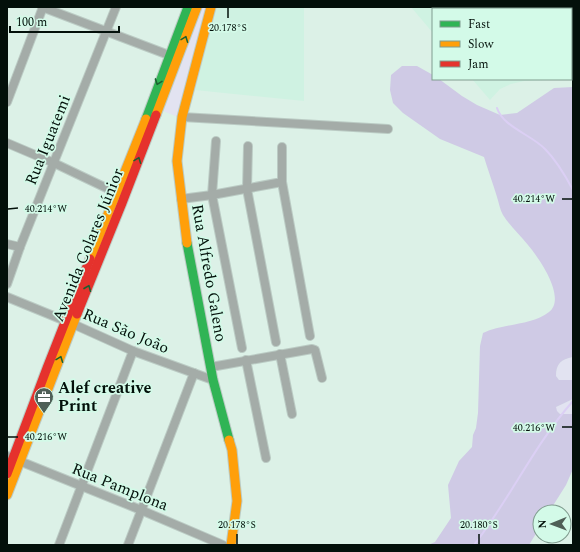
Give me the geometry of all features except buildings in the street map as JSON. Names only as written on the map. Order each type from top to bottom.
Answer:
[{"type":"street","points":[[7,102],[43,7],[177,59]]},
{"type":"street","name":"Rua Iguatemi","points":[[7,284],[20,247],[116,7]]},
{"type":"street","name":"Avenida Colares Júnior","points":[[121,195],[168,55],[188,7]]},
{"type":"street","name":"Avenida Colares Júnior","points":[[7,474],[197,7]]},
{"type":"street","name":"Rua Alfredo Galeno","points":[[211,7],[182,117],[177,161],[181,199],[195,287],[213,380],[233,457],[237,501],[231,545]]},
{"type":"street","points":[[182,117],[388,128]]},
{"type":"street","points":[[216,141],[212,195],[242,348]]},
{"type":"street","points":[[7,143],[54,163],[121,195]]},
{"type":"street","points":[[248,146],[247,189],[276,342]]},
{"type":"street","points":[[282,147],[282,182],[310,336]]},
{"type":"street","points":[[181,199],[212,195],[282,182]]},
{"type":"street","points":[[7,244],[20,247]]},
{"type":"street","name":"Rua São João","points":[[7,297],[69,322],[133,351],[213,380]]},
{"type":"street","points":[[211,367],[309,349],[315,350],[322,378]]},
{"type":"street","points":[[59,545],[133,351]]},
{"type":"street","points":[[280,354],[292,414]]},
{"type":"street","points":[[246,360],[266,458]]},
{"type":"street","points":[[128,545],[194,373]]},
{"type":"street","name":"Avenida Colares Júnior","points":[[7,495],[13,459]]},
{"type":"street","name":"Rua Pamplona","points":[[13,459],[141,510],[223,545]]},
{"type":"shaded area","points":[[199,7],[207,7],[178,117],[163,111]]},
{"type":"shaded area","points":[[216,7],[304,7],[304,101],[195,90]]},
{"type":"shaded area","points":[[411,7],[573,7],[573,79],[572,8],[432,8],[432,32]]},
{"type":"shaded area","points":[[402,66],[417,66],[432,74],[432,80],[440,80],[477,105],[500,115],[517,113],[554,88],[573,87],[573,357],[565,359],[558,365],[556,376],[559,380],[573,380],[573,399],[556,407],[560,414],[573,414],[573,469],[566,485],[554,504],[532,504],[532,540],[529,545],[428,545],[435,542],[451,518],[448,485],[459,461],[472,447],[478,413],[480,346],[483,333],[500,327],[542,317],[554,306],[555,297],[553,288],[538,259],[502,213],[484,157],[440,139],[403,113],[393,103],[390,90],[391,75]]},
{"type":"shaded area","points":[[473,80],[547,80],[524,81],[511,84],[500,89],[490,100]]},
{"type":"shaded area","points":[[573,357],[573,380],[559,380],[556,376],[558,365],[565,359]]},
{"type":"shaded area","points":[[573,399],[573,414],[560,414],[556,411],[556,407]]},
{"type":"waterway","points":[[497,108],[500,115],[511,126],[539,144],[553,158],[573,190]]},
{"type":"waterway","points":[[474,545],[546,436],[573,401]]},
{"type":"traffic: fast","points":[[146,119],[188,7]]},
{"type":"traffic: fast","points":[[187,243],[213,380],[229,440]]},
{"type":"traffic: slow","points":[[156,115],[197,7]]},
{"type":"traffic: slow","points":[[187,243],[177,161],[182,117],[211,7]]},
{"type":"traffic: slow","points":[[90,259],[146,119]]},
{"type":"traffic: slow","points":[[7,495],[77,314]]},
{"type":"traffic: slow","points":[[229,440],[232,450],[237,501],[231,545]]},
{"type":"traffic: jam","points":[[77,314],[156,115]]},
{"type":"traffic: jam","points":[[7,474],[90,259]]},
{"type":"place","name":"Alef creative Print","points":[[44,414]]}]
